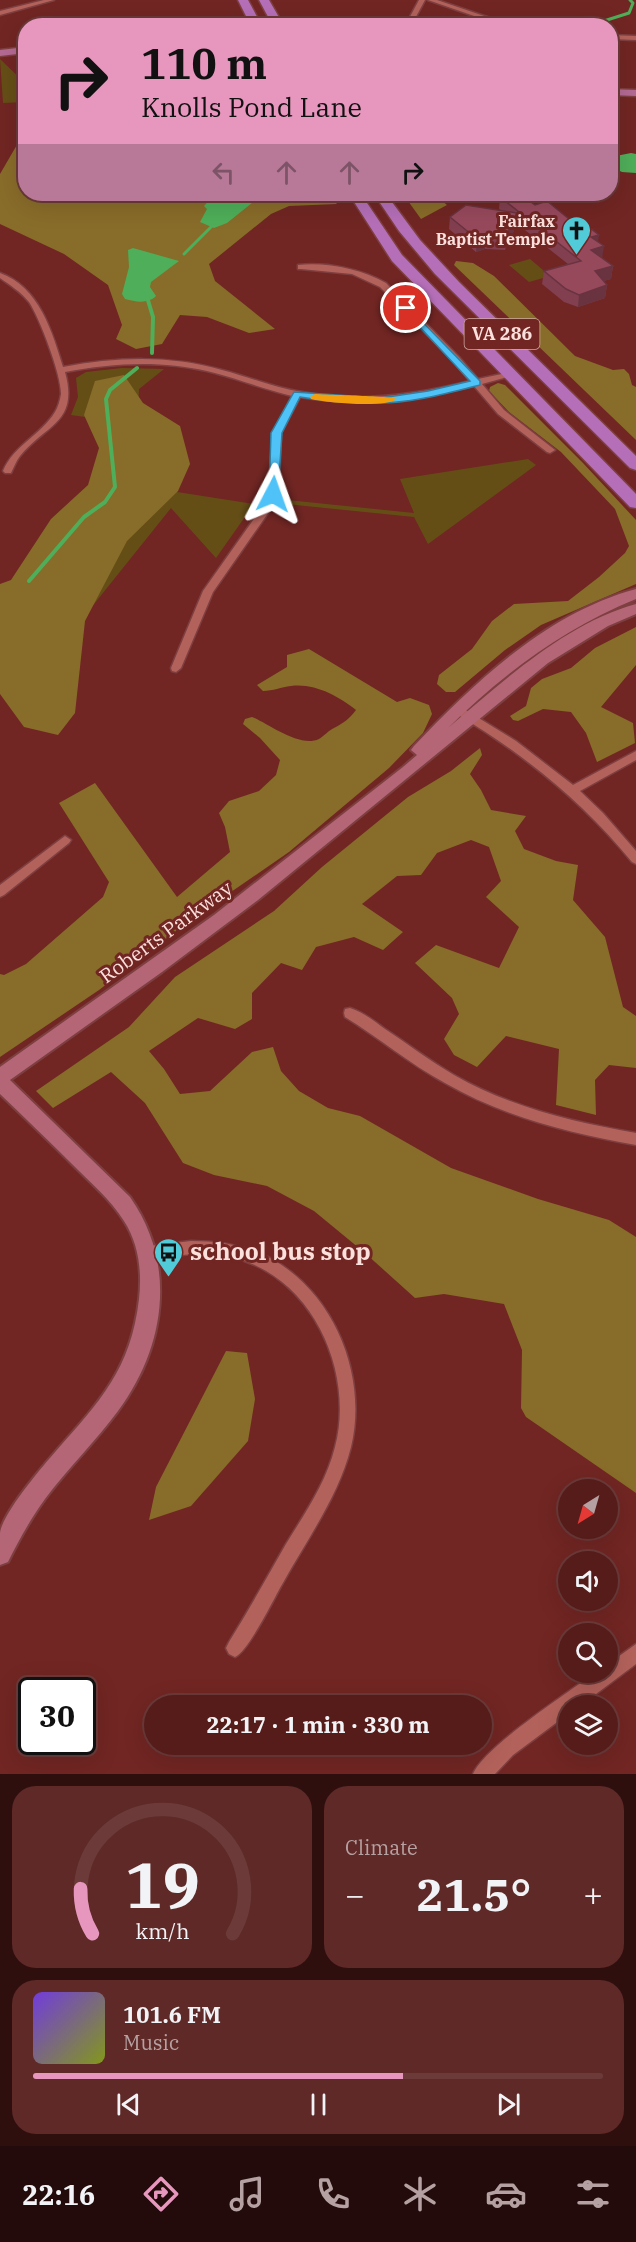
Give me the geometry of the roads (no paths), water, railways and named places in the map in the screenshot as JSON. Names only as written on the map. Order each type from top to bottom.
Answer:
[{"type":"highway","points":[[243,0],[252,18]]},
{"type":"highway","points":[[264,0],[274,18]]},
{"type":"highway","name":"VA 286","points":[[360,201],[397,258],[636,503]]},
{"type":"highway","name":"VA 286","points":[[385,201],[411,241],[439,273],[636,465]]},
{"type":"main road","points":[[0,47],[18,45]]},
{"type":"main road","points":[[0,53],[18,51]]},
{"type":"main road","points":[[618,92],[636,93]]},
{"type":"main road","name":"Roberts Parkway","points":[[352,814],[407,763],[457,709],[512,661],[542,639],[593,611],[636,594]]},
{"type":"main road","name":"Roberts Parkway","points":[[0,1077],[157,966],[255,892],[408,771],[549,653],[583,633],[636,609]]},
{"type":"main road","points":[[0,1082],[114,1191],[139,1228],[149,1253],[151,1275],[149,1316],[142,1346],[133,1369],[107,1411],[37,1491],[0,1554]]},
{"type":"street","points":[[0,12],[51,0]]},
{"type":"street","points":[[412,18],[422,0]]},
{"type":"street","points":[[431,0],[486,18]]},
{"type":"street","points":[[618,37],[636,38]]},
{"type":"street","points":[[301,267],[355,272],[377,281],[396,297],[501,412],[550,450]]},
{"type":"street","points":[[0,275],[27,295],[37,309],[60,370],[65,390],[61,410],[50,426],[15,455],[8,471]]},
{"type":"street","points":[[0,286],[10,281]]},
{"type":"street","points":[[60,370],[114,361],[168,362],[204,368],[297,394],[343,400],[381,400],[428,394],[508,374]]},
{"type":"street","points":[[176,668],[208,591],[268,506],[274,483],[276,433],[297,394]]},
{"type":"street","points":[[457,709],[516,746],[573,790],[605,822],[636,859]]},
{"type":"street","points":[[573,790],[636,755]]},
{"type":"street","points":[[0,892],[65,840]]},
{"type":"street","points":[[350,1013],[447,1078],[490,1099],[534,1116],[586,1130],[636,1138]]},
{"type":"street","points":[[149,1253],[186,1247],[210,1247],[238,1252],[270,1266],[295,1285],[316,1309],[338,1348],[347,1378],[348,1424],[336,1470],[256,1617],[235,1648]]},
{"type":"street","points":[[482,1774],[507,1749],[636,1653]]},
{"type":"waterway","points":[[613,18],[629,13],[633,3],[630,0]]},
{"type":"waterway","points":[[184,254],[214,224]]},
{"type":"waterway","points":[[147,297],[153,317],[152,353]]},
{"type":"waterway","points":[[29,581],[84,517],[105,502],[115,487],[106,399],[110,390],[137,368]]},
{"type":"place","name":"Fairfax Baptist Temple","points":[[576,256]]},
{"type":"place","name":"school bus stop","points":[[169,1278]]}]
